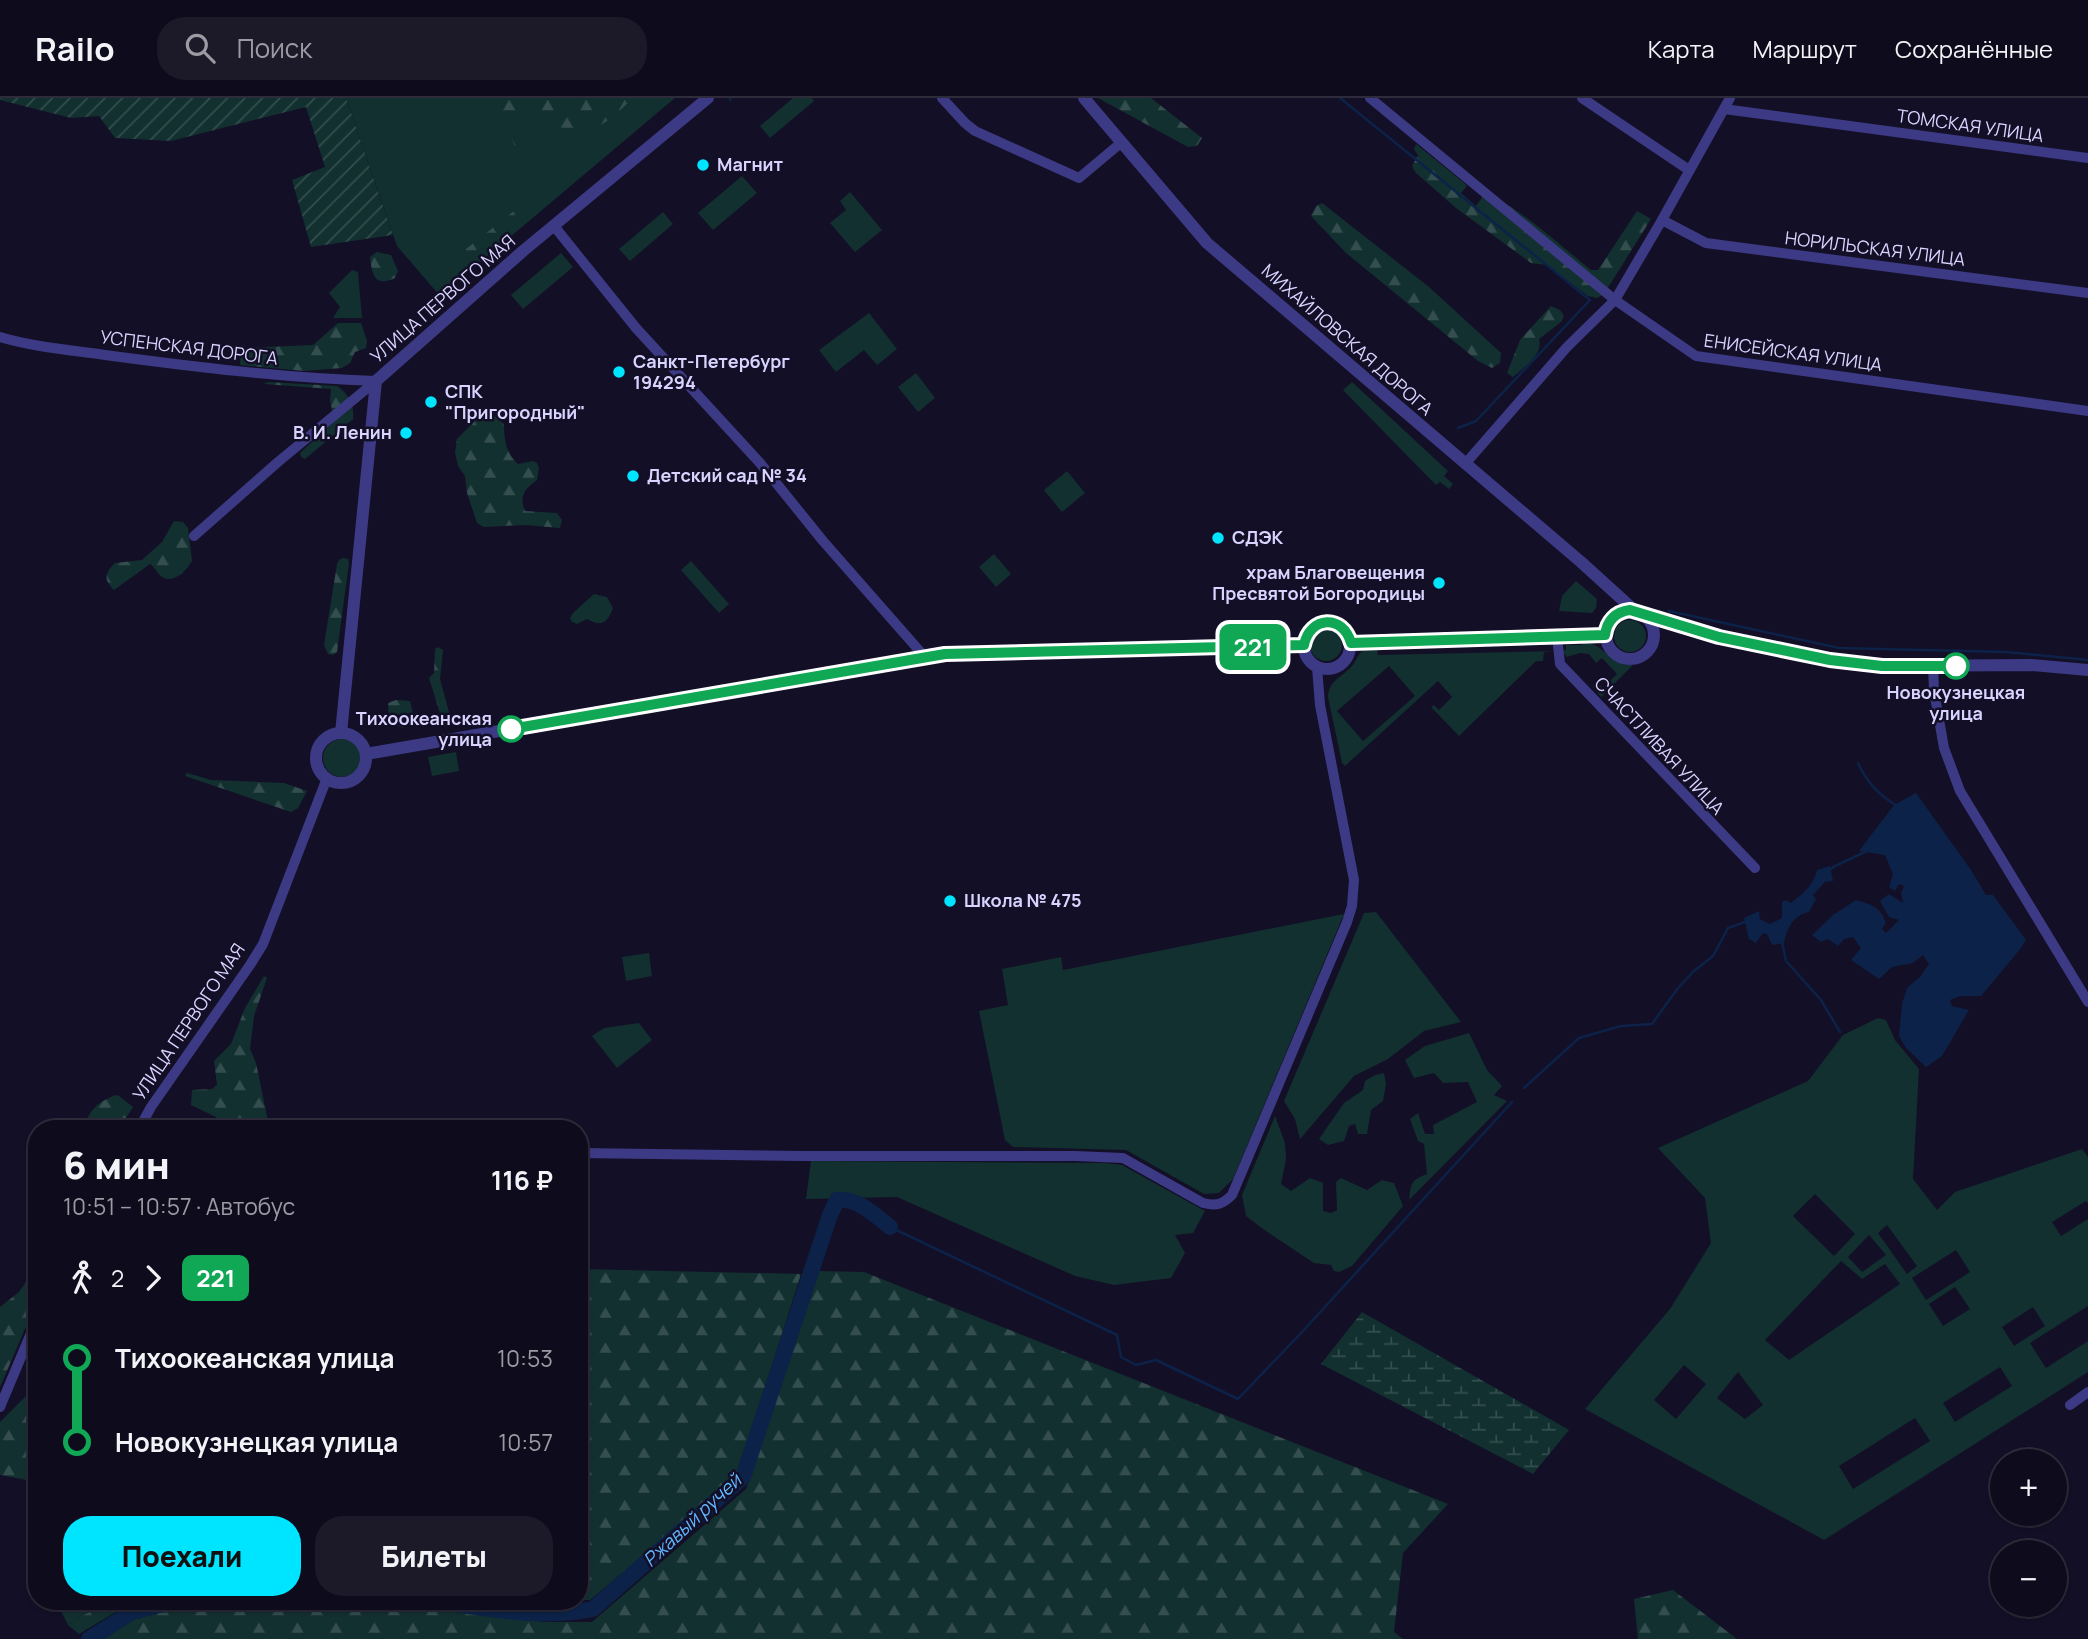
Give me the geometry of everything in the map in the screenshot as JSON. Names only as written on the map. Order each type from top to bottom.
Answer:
[{"type":"street","name":"УЛИЦА ПЕРВОГО МАЯ","points":[[341,733],[376,381],[554,226],[708,98]]},
{"type":"street","points":[[942,98],[975,131],[1079,178],[1122,142]]},
{"type":"street","name":"МИХАЙЛОВСКАЯ ДОРОГА","points":[[1084,98],[1207,243],[1640,614],[1693,631],[1830,660],[1882,666],[2031,665],[2088,670]]},
{"type":"street","name":"ЕНИСЕЙСКАЯ УЛИЦА","points":[[1370,98],[1615,300],[1696,356],[2088,411]]},
{"type":"street","points":[[1583,98],[1689,170]]},
{"type":"street","points":[[1465,464],[1567,347],[1615,300],[1730,98]]},
{"type":"street","name":"ТОМСКАЯ УЛИЦА","points":[[1724,109],[2088,158]]},
{"type":"street","name":"НОРИЛЬСКАЯ УЛИЦА","points":[[1662,220],[1706,243],[2088,293]]},
{"type":"street","points":[[554,226],[636,328],[760,463],[823,541],[924,656]]},
{"type":"street","name":"УСПЕНСКАЯ ДОРОГА","points":[[0,337],[23,344],[158,363],[330,380],[376,381]]},
{"type":"street","points":[[194,536],[376,381]]},
{"type":"street","points":[[1608,587],[1615,602],[1605,635],[1611,650],[1626,659],[1643,655],[1653,642],[1653,628],[1640,614],[1624,611],[1611,619]]},
{"type":"street","points":[[1328,622],[1344,629],[1351,643],[1345,661],[1338,667],[1328,669],[1317,667],[1307,658],[1304,645],[1311,629],[1328,622]]},
{"type":"street","name":"МИХАЙЛОВСКАЯ ДОРОГА","points":[[1653,642],[1673,632],[1693,631]]},
{"type":"street","points":[[1351,643],[1605,635]]},
{"type":"street","name":"СЧАСТЛИВАЯ УЛИЦА","points":[[1558,636],[1560,664],[1755,869]]},
{"type":"street","points":[[366,754],[924,656],[1304,645]]},
{"type":"street","points":[[1933,666],[1934,691],[1944,748],[1960,791],[2088,1002]]},
{"type":"street","points":[[588,1153],[1123,1158],[1203,1203],[1223,1204],[1232,1195],[1352,906],[1354,880],[1320,705],[1317,667]]},
{"type":"street","points":[[341,733],[358,739],[366,754],[361,772],[354,779],[345,782],[335,782],[327,778],[318,765],[318,750],[327,737],[341,733]]},
{"type":"street","name":"УЛИЦА ПЕРВОГО МАЯ","points":[[147,1120],[151,1107],[262,944],[327,778]]},
{"type":"street","points":[[0,1407],[28,1340]]},
{"type":"street","points":[[2070,1405],[2088,1392]]},
{"type":"green space","points":[[0,98],[346,98],[393,235],[311,247],[292,180],[325,167],[306,107],[171,141],[115,138],[99,116],[71,118]]},
{"type":"green space","points":[[346,98],[675,98],[440,296],[397,246]]},
{"type":"green space","points":[[498,98],[633,98],[613,117],[566,148],[542,110],[534,115],[520,113],[522,156],[519,159]]},
{"type":"green space","points":[[793,98],[812,98],[814,101],[770,138],[760,126]]},
{"type":"green space","points":[[1098,98],[1151,98],[1202,138],[1197,146],[1188,147]]},
{"type":"green space","points":[[1416,144],[1467,186],[1461,193],[1476,206],[1484,195],[1507,205],[1538,226],[1591,270],[1598,270],[1637,211],[1651,219],[1604,294],[1597,298],[1588,296],[1547,265],[1531,263],[1456,208],[1415,172],[1412,166],[1418,155],[1414,149]]},
{"type":"green space","points":[[742,176],[757,193],[713,230],[698,213]]},
{"type":"green space","points":[[850,192],[882,230],[855,252],[830,223],[846,210],[840,201]]},
{"type":"green space","points":[[1322,203],[1429,287],[1501,353],[1500,363],[1492,368],[1478,361],[1346,253],[1311,216],[1316,206]]},
{"type":"green space","points":[[514,211],[522,214],[522,221],[474,260],[468,261],[464,255],[466,249]]},
{"type":"green space","points":[[663,212],[673,224],[630,261],[619,249]]},
{"type":"green space","points":[[377,252],[391,255],[398,271],[395,278],[383,281],[375,278],[370,257]]},
{"type":"green space","points":[[561,253],[573,267],[523,309],[511,295]]},
{"type":"green space","points":[[352,270],[358,272],[362,318],[333,318],[340,307],[329,293]]},
{"type":"green space","points":[[1551,306],[1560,310],[1564,316],[1561,322],[1539,339],[1536,356],[1513,377],[1507,373],[1520,340]]},
{"type":"green space","points":[[869,313],[897,349],[877,365],[864,350],[836,372],[819,350]]},
{"type":"green space","points":[[338,323],[361,323],[367,341],[366,348],[355,352],[350,363],[342,368],[304,371],[240,365],[241,348],[313,345]]},
{"type":"green space","points":[[916,373],[935,398],[918,412],[898,387]]},
{"type":"green space","points":[[268,382],[337,386],[350,400],[353,419],[305,459],[300,453],[334,422],[331,389],[264,384]]},
{"type":"green space","points":[[1352,382],[1448,471],[1444,476],[1453,484],[1449,489],[1440,482],[1436,485],[1343,390]]},
{"type":"green space","points":[[486,409],[504,424],[506,446],[514,460],[518,464],[533,461],[539,468],[537,480],[524,494],[525,511],[557,513],[562,520],[560,528],[525,525],[484,527],[477,523],[467,493],[465,476],[458,466],[455,452],[457,439],[475,421],[479,411]]},
{"type":"green space","points":[[1067,471],[1085,493],[1062,512],[1044,490]]},
{"type":"green space","points":[[174,521],[183,522],[188,528],[192,561],[187,568],[180,575],[167,579],[150,564],[114,590],[108,583],[107,573],[115,563],[142,560],[162,542]]},
{"type":"green space","points":[[994,554],[1011,574],[996,587],[979,567]]},
{"type":"green space","points":[[343,558],[348,559],[349,563],[337,652],[333,655],[328,654],[324,645],[337,564]]},
{"type":"green space","points":[[691,561],[729,604],[719,613],[681,570]]},
{"type":"green space","points":[[1576,581],[1597,599],[1592,613],[1559,611],[1562,596]]},
{"type":"green space","points":[[594,594],[607,597],[613,608],[608,618],[600,623],[587,619],[577,624],[572,622],[570,618],[573,613]]},
{"type":"green space","points":[[1630,620],[1642,624],[1646,636],[1642,648],[1630,652],[1618,648],[1614,636],[1618,624]]},
{"type":"green space","points":[[1326,629],[1337,634],[1342,645],[1337,656],[1326,661],[1315,656],[1310,645],[1315,634]]},
{"type":"green space","points":[[1583,642],[1596,646],[1618,662],[1633,665],[1601,697],[1593,687],[1595,681],[1603,688],[1617,674],[1602,658],[1596,663],[1589,654],[1580,653],[1567,657],[1562,651],[1566,650],[1566,645],[1582,645]]},
{"type":"green space","points":[[438,647],[443,650],[440,679],[452,723],[448,725],[443,723],[429,678],[434,673],[435,649]]},
{"type":"green space","points":[[1377,649],[1378,655],[1556,651],[1544,652],[1543,661],[1536,661],[1459,736],[1431,707],[1434,705],[1439,710],[1452,697],[1438,681],[1345,766],[1342,763],[1328,697],[1333,683],[1351,667],[1362,651]],"holes":[[[1389,666],[1415,696],[1363,741],[1337,711]]]},
{"type":"green space","points":[[396,700],[410,701],[412,724],[403,728],[389,723],[388,703]]},
{"type":"green space","points":[[342,739],[356,744],[361,758],[356,772],[342,777],[328,772],[323,758],[328,744]]},
{"type":"green space","points":[[456,752],[459,771],[432,776],[428,757]]},
{"type":"green space","points":[[187,773],[211,780],[284,783],[307,791],[298,808],[291,812],[185,776]]},
{"type":"green space","points":[[1376,912],[1461,1022],[1424,1031],[1388,1059],[1354,1076],[1300,1139],[1295,1119],[1284,1101],[1364,913]]},
{"type":"green space","points":[[1344,914],[1233,1179],[1219,1193],[1204,1194],[1126,1150],[1013,1147],[1005,1140],[979,1011],[1008,1005],[1002,969],[1061,957],[1063,970]]},
{"type":"green space","points":[[649,953],[652,976],[626,981],[622,957]]},
{"type":"green space","points":[[264,976],[267,978],[254,1016],[250,1049],[256,1063],[268,1120],[217,1120],[216,1117],[191,1105],[192,1090],[212,1089],[217,1085],[214,1061],[231,1044],[245,1008]]},
{"type":"green space","points":[[1878,1018],[1886,1020],[1895,1040],[1919,1069],[1913,1179],[1937,1210],[1955,1192],[2082,1149],[2088,1157],[2088,1203],[2086,1201],[2052,1222],[2061,1236],[2088,1219],[2088,1306],[2030,1343],[2046,1368],[2088,1341],[2088,1372],[1824,1540],[1585,1409],[1670,1309],[1711,1243],[1705,1198],[1658,1148],[1808,1081],[1843,1035]],"holes":[[[1815,1194],[1855,1234],[1834,1256],[1793,1216]],[[1887,1225],[1917,1266],[1907,1274],[1878,1233]],[[1869,1235],[1886,1255],[1862,1272],[1848,1257]],[[1956,1250],[1970,1272],[1926,1300],[1912,1278]],[[1841,1261],[1862,1279],[1885,1264],[1900,1284],[1789,1360],[1765,1340]],[[1955,1287],[1970,1309],[1943,1326],[1929,1304]],[[2033,1307],[2045,1326],[2014,1346],[2002,1327]],[[1684,1365],[1706,1384],[1676,1419],[1654,1400]],[[2000,1367],[2012,1386],[1955,1422],[1943,1403]],[[1738,1372],[1763,1405],[1745,1419],[1717,1398]],[[1915,1418],[1930,1441],[1853,1489],[1839,1466]]]},
{"type":"green space","points":[[639,1023],[652,1040],[617,1068],[592,1036],[604,1028]]},
{"type":"green space","points":[[1469,1033],[1487,1070],[1502,1086],[1494,1095],[1507,1101],[1409,1200],[1413,1183],[1427,1174],[1424,1144],[1418,1141],[1410,1119],[1418,1113],[1425,1134],[1434,1134],[1433,1125],[1477,1102],[1468,1082],[1443,1083],[1434,1073],[1414,1078],[1405,1060],[1425,1046]]},
{"type":"green space","points":[[1384,1073],[1386,1084],[1383,1101],[1371,1110],[1367,1134],[1358,1134],[1355,1124],[1349,1126],[1344,1141],[1328,1145],[1319,1139],[1344,1103],[1363,1090],[1365,1081]]},
{"type":"green space","points":[[115,1095],[133,1107],[125,1120],[86,1120],[102,1102]]},
{"type":"green space","points":[[1275,1116],[1285,1143],[1286,1159],[1281,1184],[1291,1191],[1310,1178],[1323,1183],[1323,1211],[1331,1213],[1337,1210],[1336,1182],[1341,1178],[1367,1190],[1382,1180],[1394,1183],[1403,1206],[1352,1266],[1339,1272],[1334,1271],[1331,1265],[1314,1263],[1246,1216],[1242,1195]]},
{"type":"green space","points":[[811,1161],[1122,1165],[1205,1211],[1193,1233],[1175,1235],[1185,1253],[1171,1278],[1114,1285],[1075,1276],[897,1197],[806,1199]]},
{"type":"green space","points":[[588,1269],[801,1274],[738,1472],[712,1498],[590,1600]]},
{"type":"green space","points":[[819,1271],[864,1272],[1448,1504],[1403,1553],[1394,1632],[1403,1639],[102,1639],[135,1617],[162,1610],[454,1610],[544,1622],[592,1622],[746,1489]]},
{"type":"green space","points":[[28,1279],[28,1322],[0,1387],[0,1307],[19,1292]]},
{"type":"green space","points":[[1362,1312],[1569,1430],[1533,1474],[1321,1364]]},
{"type":"green space","points":[[28,1394],[28,1480],[0,1475],[0,1422]]},
{"type":"green space","points":[[1673,1590],[1737,1639],[1638,1639],[1634,1599]]},
{"type":"green space","points":[[60,1610],[94,1610],[79,1617],[68,1625]]},
{"type":"green space","points":[[94,1610],[119,1610],[79,1634],[68,1625]]},
{"type":"water","points":[[1916,793],[1986,895],[1993,895],[2026,940],[1981,996],[1960,996],[1950,1000],[1952,1006],[1969,1010],[1942,1056],[1926,1067],[1906,1048],[1899,1036],[1902,1004],[1907,988],[1920,977],[1929,964],[1923,955],[1913,963],[1892,967],[1879,979],[1851,960],[1861,948],[1853,937],[1844,939],[1838,946],[1828,939],[1821,942],[1812,935],[1833,915],[1856,900],[1878,910],[1884,917],[1886,923],[1882,929],[1886,933],[1899,920],[1889,917],[1880,901],[1889,894],[1903,903],[1901,893],[1904,886],[1899,884],[1895,891],[1889,887],[1893,874],[1885,855],[1859,851],[1894,805]]},
{"type":"water","points":[[1830,866],[1833,881],[1825,882],[1813,895],[1816,899],[1809,912],[1792,923],[1784,943],[1772,945],[1767,934],[1763,933],[1756,943],[1749,939],[1744,918],[1759,911],[1760,919],[1770,924],[1782,918],[1782,902],[1786,900],[1791,903],[1810,885],[1817,870]]},
{"type":"waterway","points":[[1340,98],[1590,300],[1476,421],[1458,428]]},
{"type":"waterway","points":[[1669,611],[1839,648],[2006,652],[2088,660]]},
{"type":"waterway","points":[[1858,763],[1874,788],[1897,806]]},
{"type":"waterway","points":[[1830,870],[1867,851]]},
{"type":"waterway","points":[[1524,1088],[1579,1038],[1621,1026],[1652,1024],[1678,988],[1713,956],[1728,928],[1745,922]]},
{"type":"waterway","points":[[1782,942],[1786,961],[1821,1000],[1840,1032]]},
{"type":"waterway","points":[[890,1227],[1117,1335],[1121,1357],[1136,1365],[1156,1360],[1238,1399],[1512,1102]]},
{"type":"waterway","name":"Ржавый ручей","points":[[588,1610],[593,1609],[743,1477],[837,1200],[859,1204],[890,1227]]},
{"type":"waterway","name":"Ржавый ручей","points":[[89,1639],[140,1610]]},
{"type":"waterway","name":"Ржавый ручей","points":[[494,1610],[534,1613],[586,1610]]},
{"type":"bus line","name":"221","points":[[511,729],[924,656],[1011,651],[1304,645],[1311,629],[1328,622],[1344,629],[1351,643],[1605,635],[1611,619],[1630,610],[1693,631],[1830,660],[1882,666],[1956,666]]},
{"type":"place","name":"Магнит","points":[[703,165]]},
{"type":"place","name":"Санкт-Петербург 194294","points":[[619,372]]},
{"type":"place","name":"СПК \"Пригородный\"","points":[[431,402]]},
{"type":"place","name":"В. И. Ленин","points":[[406,433]]},
{"type":"place","name":"Детский сад № 34","points":[[633,476]]},
{"type":"place","name":"СДЭК","points":[[1218,538]]},
{"type":"place","name":"храм Благовещения Пресвятой Богородицы","points":[[1439,583]]},
{"type":"place","name":"Новокузнецкая улица","points":[[1956,666]]},
{"type":"place","name":"Тихоокеанская улица","points":[[511,729]]},
{"type":"place","name":"Школа № 475","points":[[950,901]]}]
